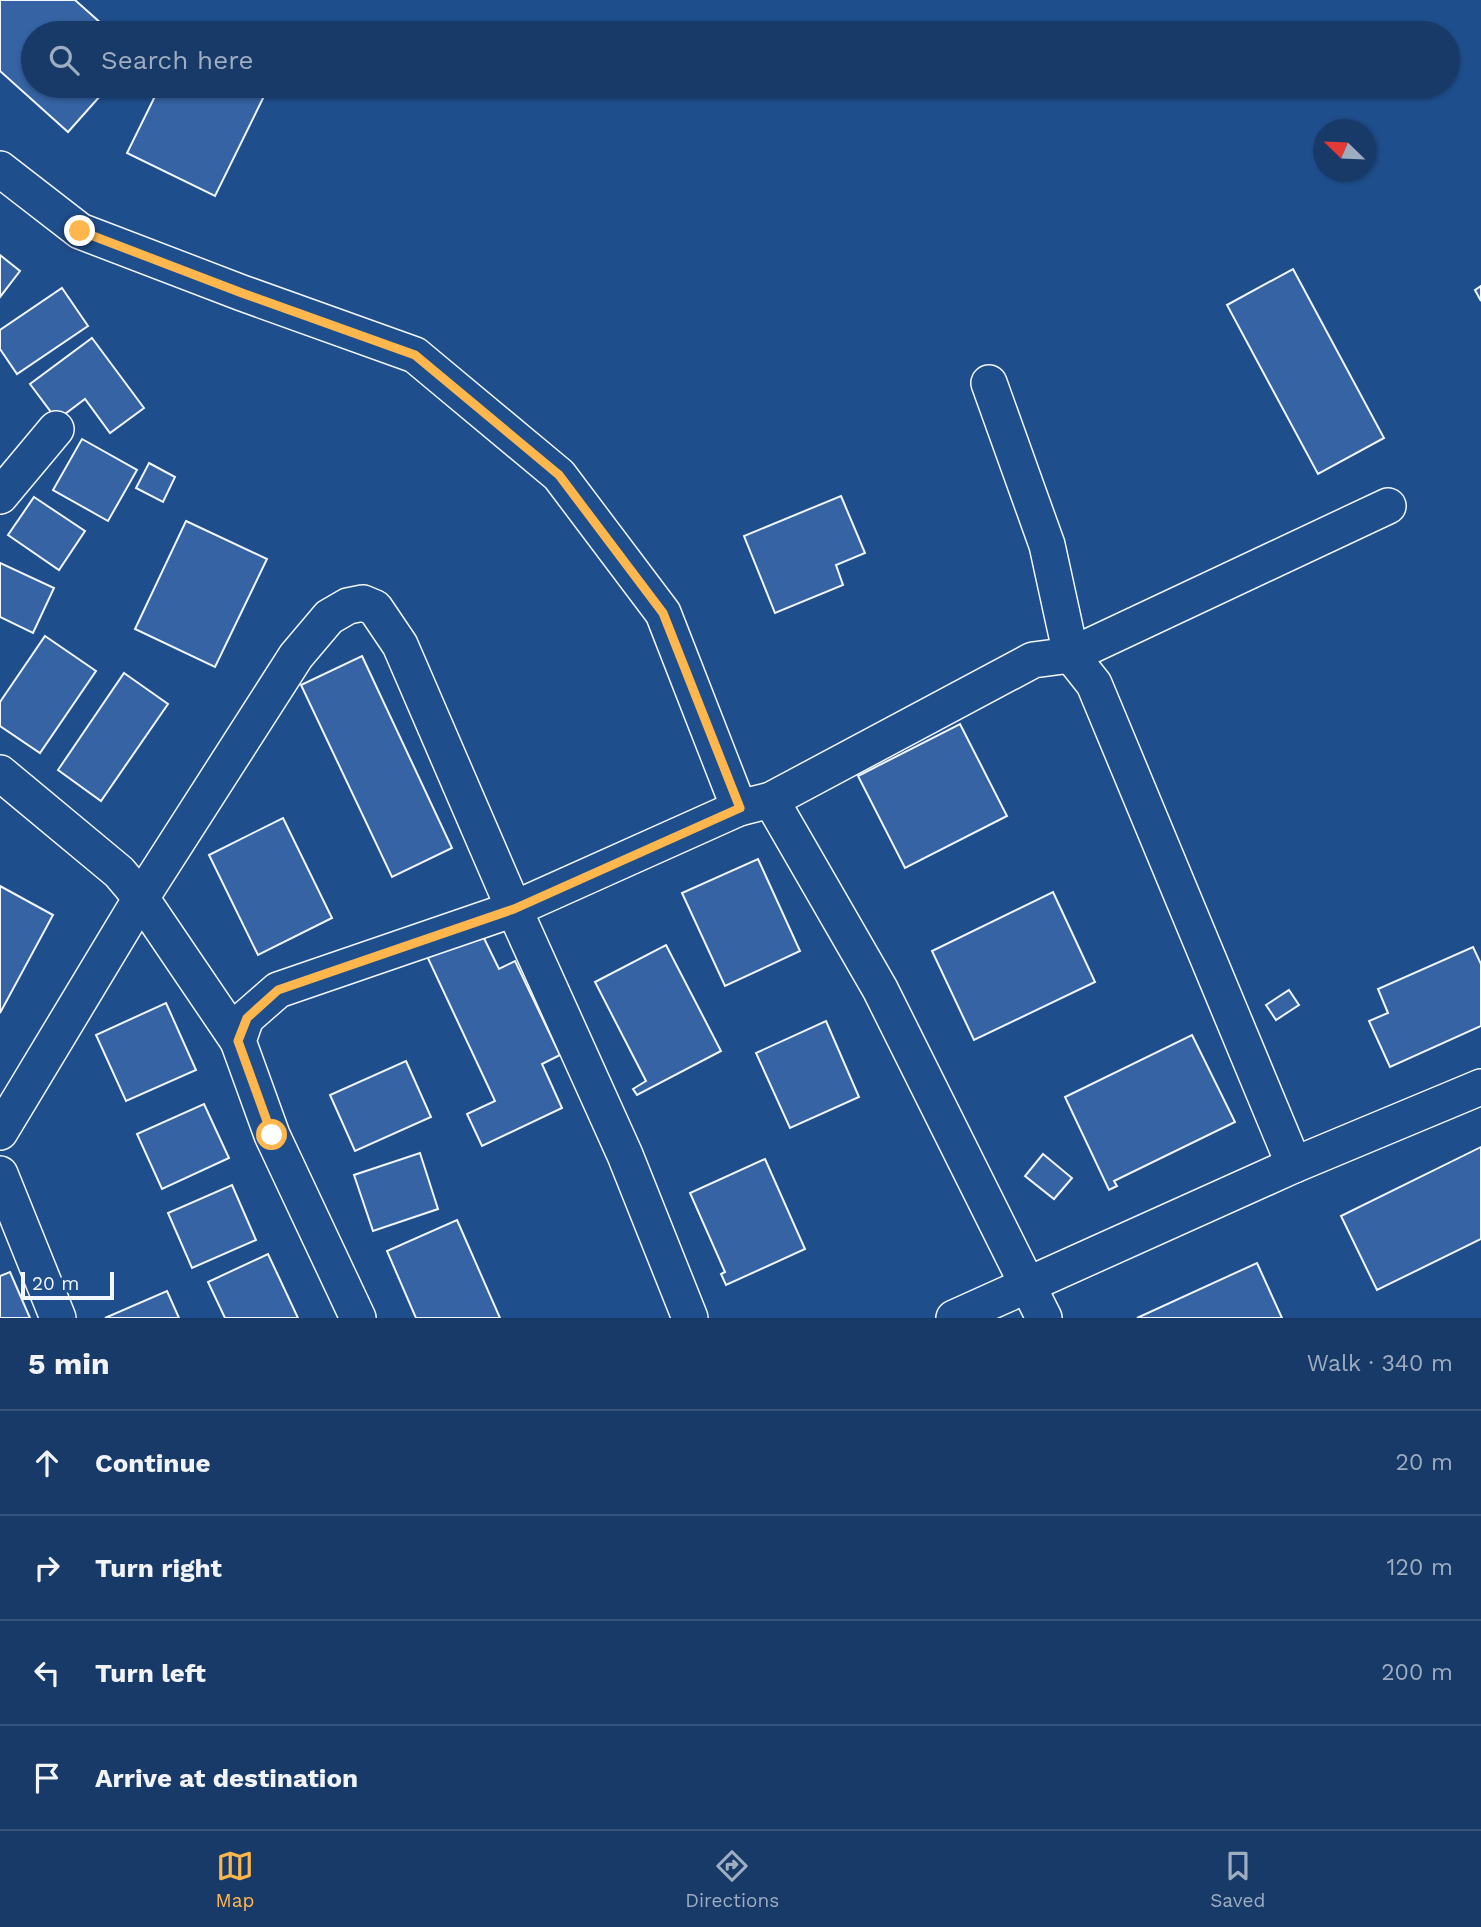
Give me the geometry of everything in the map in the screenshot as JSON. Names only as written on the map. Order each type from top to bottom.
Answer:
[{"type":"street","points":[[0,169],[80,231],[415,355],[559,475],[663,613],[755,804],[880,989],[1044,1318]]},
{"type":"street","points":[[989,383],[1047,545],[1071,655],[1094,684],[1294,1165]]},
{"type":"street","points":[[0,496],[56,429]]},
{"type":"street","points":[[238,1041],[247,1018],[278,990],[514,909],[755,804],[1034,660],[1071,655],[1388,506]]},
{"type":"street","points":[[0,1132],[141,898],[296,656],[329,617],[348,606],[363,603],[375,608],[400,645],[625,1156],[690,1318]]},
{"type":"street","points":[[0,773],[119,872],[141,898],[238,1041],[272,1135],[358,1318]]},
{"type":"street","points":[[954,1318],[1294,1165],[1481,1087]]},
{"type":"street","points":[[0,1174],[58,1318]]},
{"type":"building","points":[[0,0],[75,0],[99,21],[21,21],[21,90],[0,71]]},
{"type":"building","points":[[30,98],[98,98],[68,132]]},
{"type":"building","points":[[154,98],[263,98],[215,196],[127,153]]},
{"type":"building","points":[[0,255],[20,271],[0,297]]},
{"type":"building","points":[[1293,269],[1384,438],[1318,474],[1227,305]]},
{"type":"building","points":[[1481,286],[1481,301],[1475,290]]},
{"type":"building","points":[[62,288],[88,326],[17,374],[0,349],[0,330]]},
{"type":"building","points":[[92,338],[144,408],[110,433],[85,399],[57,420],[30,384]]},
{"type":"building","points":[[82,439],[137,470],[108,521],[53,490]]},
{"type":"building","points":[[149,463],[175,477],[163,502],[136,488]]},
{"type":"building","points":[[841,496],[865,553],[836,565],[843,585],[775,613],[744,536]]},
{"type":"building","points":[[34,497],[85,531],[59,570],[8,535]]},
{"type":"building","points":[[186,521],[267,559],[215,667],[135,629]]},
{"type":"building","points":[[0,563],[54,588],[33,633],[0,617]]},
{"type":"building","points":[[45,636],[96,671],[40,753],[0,726],[0,702]]},
{"type":"building","points":[[362,656],[452,848],[392,877],[301,685]]},
{"type":"building","points":[[124,673],[168,704],[101,801],[58,770]]},
{"type":"building","points":[[960,724],[1007,816],[905,868],[858,776]]},
{"type":"building","points":[[283,818],[332,918],[258,955],[209,855]]},
{"type":"building","points":[[758,859],[800,951],[725,986],[682,893]]},
{"type":"building","points":[[0,886],[53,915],[0,1013]]},
{"type":"building","points":[[1053,892],[1095,982],[974,1040],[932,951]]},
{"type":"building","points":[[479,928],[499,969],[515,961],[560,1055],[542,1064],[562,1108],[482,1146],[467,1114],[495,1101],[426,954]]},
{"type":"building","points":[[666,945],[721,1051],[637,1095],[633,1089],[646,1081],[595,982]]},
{"type":"building","points":[[1473,947],[1481,964],[1481,1026],[1390,1067],[1369,1021],[1388,1013],[1378,989]]},
{"type":"building","points":[[1289,990],[1299,1005],[1276,1020],[1266,1005]]},
{"type":"building","points":[[166,1003],[196,1070],[126,1101],[96,1035]]},
{"type":"building","points":[[826,1021],[859,1097],[790,1128],[756,1053]]},
{"type":"building","points":[[1192,1035],[1235,1122],[1114,1181],[1117,1186],[1109,1190],[1065,1097]]},
{"type":"building","points":[[406,1061],[431,1117],[355,1151],[330,1095]]},
{"type":"building","points":[[204,1104],[229,1158],[162,1189],[137,1134]]},
{"type":"building","points":[[1481,1147],[1481,1239],[1377,1290],[1341,1216]]},
{"type":"building","points":[[420,1153],[438,1209],[373,1231],[354,1175]]},
{"type":"building","points":[[1043,1154],[1072,1178],[1054,1199],[1025,1176]]},
{"type":"building","points":[[765,1159],[805,1249],[726,1285],[721,1274],[725,1272],[690,1193]]},
{"type":"building","points":[[232,1185],[256,1240],[192,1268],[168,1213]]},
{"type":"building","points":[[457,1220],[500,1318],[416,1318],[387,1251]]},
{"type":"building","points":[[268,1254],[298,1318],[225,1318],[208,1282]]},
{"type":"building","points":[[1257,1263],[1282,1318],[1137,1318]]},
{"type":"building","points":[[10,1272],[30,1318],[0,1318],[0,1276]]},
{"type":"building","points":[[167,1291],[179,1318],[105,1318]]},
{"type":"route","points":[[80,231],[415,355],[559,475],[663,613],[740,808],[514,909],[278,990],[247,1018],[238,1041],[272,1135]]}]
